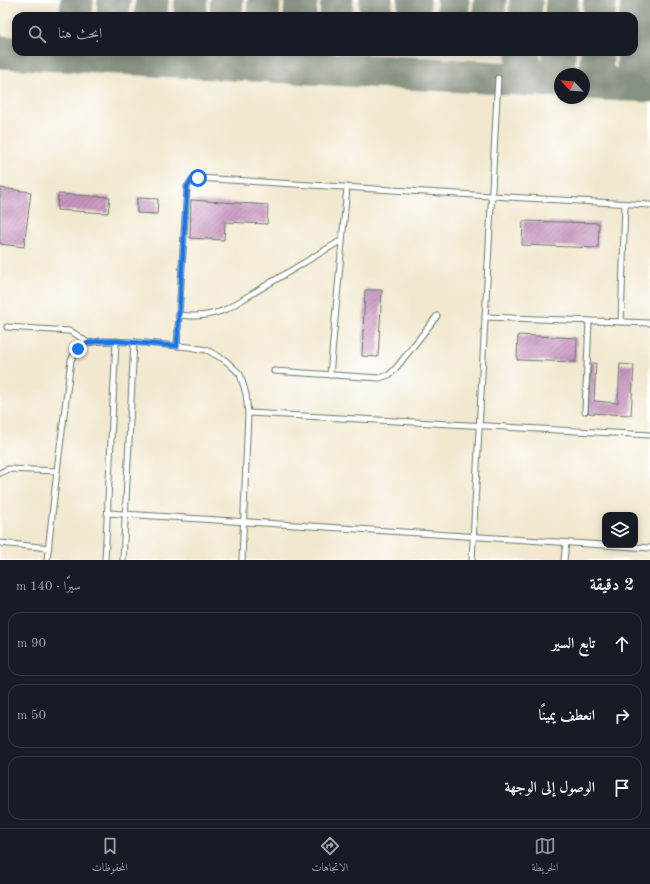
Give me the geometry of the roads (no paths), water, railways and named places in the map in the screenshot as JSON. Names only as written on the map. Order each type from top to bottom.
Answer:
[{"type":"lane","points":[[472,560],[478,426],[498,78]]},
{"type":"lane","points":[[177,346],[187,187],[191,181],[198,178],[650,205]]},
{"type":"lane","points":[[330,375],[347,187]]},
{"type":"lane","points":[[621,322],[625,204]]},
{"type":"lane","points":[[179,314],[193,316],[210,315],[225,310],[342,240]]},
{"type":"lane","points":[[274,371],[379,378],[389,375],[437,316]]},
{"type":"lane","points":[[485,317],[650,324]]},
{"type":"lane","points":[[585,410],[589,321]]},
{"type":"lane","points":[[7,327],[69,331],[88,343]]},
{"type":"lane","points":[[105,560],[116,341]]},
{"type":"lane","points":[[47,560],[71,360],[78,349],[88,343],[116,341],[189,347],[207,350],[225,360],[240,374],[246,394],[248,413],[242,560]]},
{"type":"lane","points":[[122,560],[134,342]]},
{"type":"lane","points":[[248,413],[650,436]]},
{"type":"lane","points":[[0,473],[8,469],[57,471]]},
{"type":"lane","points":[[108,513],[650,548]]},
{"type":"lane","points":[[0,543],[49,548]]},
{"type":"lane","points":[[564,560],[566,543]]}]
